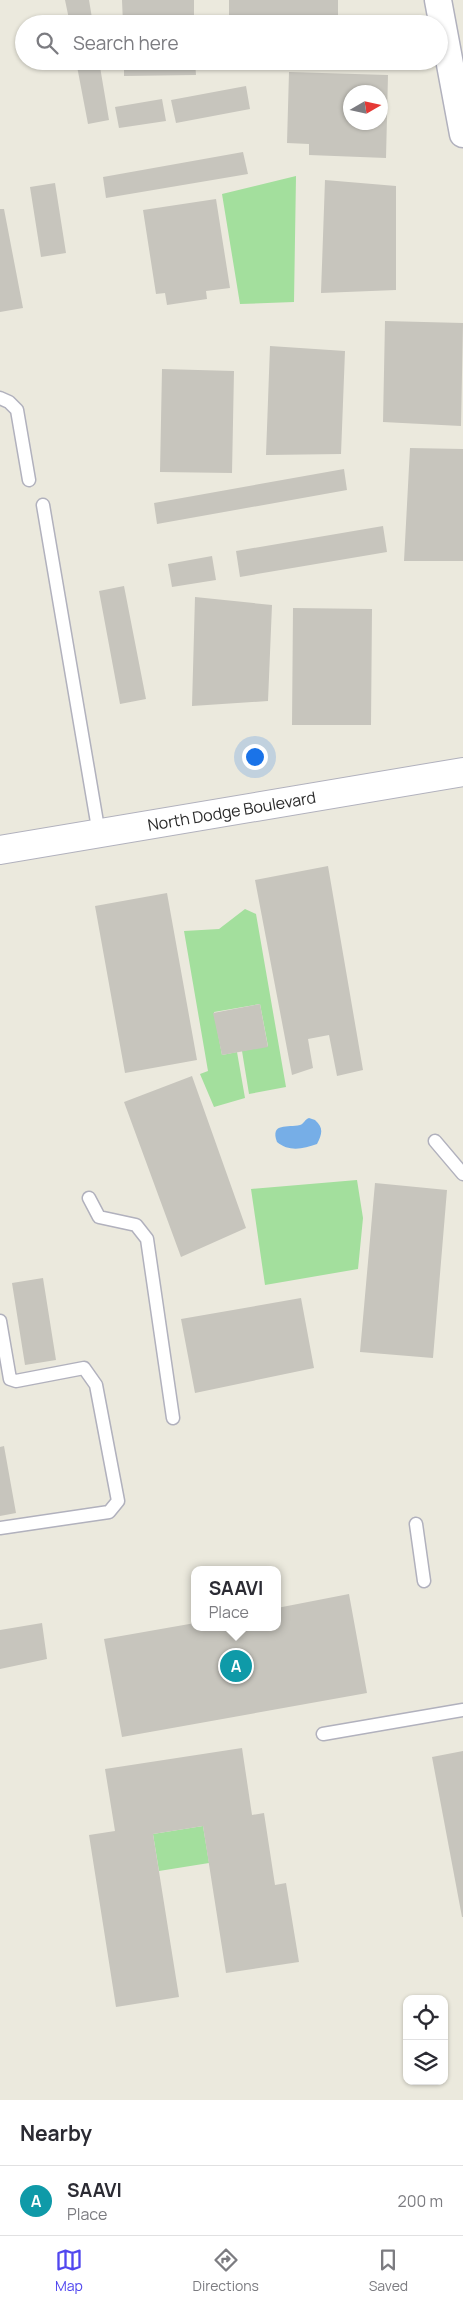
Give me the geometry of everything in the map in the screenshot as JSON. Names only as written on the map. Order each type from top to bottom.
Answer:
[{"type":"street","points":[[438,0],[441,15]]},
{"type":"street","points":[[448,54],[463,134]]},
{"type":"street","name":"North Dodge Boulevard","points":[[0,850],[463,772]]},
{"type":"lane","points":[[0,398],[9,402],[17,410],[29,480]]},
{"type":"lane","points":[[43,504],[98,834]]},
{"type":"lane","points":[[435,1141],[463,1174]]},
{"type":"lane","points":[[89,1198],[99,1217],[136,1225],[147,1239],[173,1418]]},
{"type":"lane","points":[[0,1321],[10,1379],[16,1381],[84,1368],[96,1385],[118,1501],[109,1512],[0,1528]]},
{"type":"lane","points":[[416,1524],[424,1581]]},
{"type":"lane","points":[[323,1734],[463,1710]]},
{"type":"green space","points":[[296,176],[294,302],[240,304],[222,194]]},
{"type":"green space","points":[[245,909],[256,914],[286,1087],[249,1094],[242,1051],[268,1046],[260,1004],[214,1012],[222,1055],[237,1052],[245,1098],[214,1107],[200,1074],[208,1071],[184,931],[219,929]]},
{"type":"green space","points":[[357,1180],[363,1218],[358,1269],[265,1285],[251,1189]]},
{"type":"green space","points":[[203,1826],[209,1863],[159,1871],[153,1834]]},
{"type":"water","points":[[309,1118],[315,1120],[321,1128],[317,1144],[296,1149],[286,1147],[277,1142],[275,1136],[278,1129],[286,1126],[300,1125]]},
{"type":"building","points":[[65,0],[89,0],[92,15],[68,15]]},
{"type":"building","points":[[122,0],[194,0],[194,15],[123,15]]},
{"type":"building","points":[[229,0],[338,0],[338,15],[229,15]]},
{"type":"building","points":[[78,70],[101,70],[109,120],[88,124]]},
{"type":"building","points":[[124,70],[196,70],[196,75],[124,76]]},
{"type":"building","points":[[289,72],[388,75],[388,85],[343,85],[343,130],[387,130],[386,158],[309,155],[309,144],[287,143]]},
{"type":"building","points":[[246,86],[250,109],[176,123],[171,100]]},
{"type":"building","points":[[162,99],[166,121],[119,128],[115,107]]},
{"type":"building","points":[[243,152],[248,174],[106,198],[103,177]]},
{"type":"building","points":[[325,180],[396,186],[396,290],[321,293]]},
{"type":"building","points":[[55,183],[66,253],[41,257],[30,187]]},
{"type":"building","points":[[216,199],[230,288],[206,291],[207,299],[167,305],[165,293],[156,294],[143,210]]},
{"type":"building","points":[[0,209],[4,209],[23,308],[0,312]]},
{"type":"building","points":[[385,321],[463,323],[461,426],[383,422]]},
{"type":"building","points":[[270,346],[345,351],[341,454],[266,455]]},
{"type":"building","points":[[162,369],[234,371],[232,473],[160,472]]},
{"type":"building","points":[[410,448],[463,449],[463,561],[404,561]]},
{"type":"building","points":[[344,469],[347,490],[157,524],[154,503]]},
{"type":"building","points":[[383,526],[387,552],[240,577],[236,551]]},
{"type":"building","points":[[212,556],[216,580],[172,587],[168,564]]},
{"type":"building","points":[[124,586],[146,699],[120,704],[99,591]]},
{"type":"building","points":[[195,597],[272,605],[268,701],[192,706]]},
{"type":"building","points":[[293,608],[372,609],[371,725],[292,725]]},
{"type":"building","points":[[328,866],[363,1070],[337,1076],[329,1035],[308,1039],[313,1068],[292,1075],[255,880]]},
{"type":"building","points":[[167,893],[197,1060],[125,1073],[95,906]]},
{"type":"building","points":[[260,1004],[268,1047],[222,1055],[213,1013]]},
{"type":"building","points":[[192,1076],[246,1228],[181,1257],[124,1102]]},
{"type":"building","points":[[375,1183],[447,1190],[433,1358],[360,1352]]},
{"type":"building","points":[[43,1278],[56,1360],[25,1365],[12,1283]]},
{"type":"building","points":[[301,1298],[314,1368],[195,1393],[181,1319]]},
{"type":"building","points":[[4,1446],[16,1513],[0,1516],[0,1447]]},
{"type":"building","points":[[349,1594],[367,1693],[122,1737],[104,1639],[191,1624],[191,1631],[281,1631],[281,1607]]},
{"type":"building","points":[[42,1623],[47,1659],[0,1669],[0,1630]]},
{"type":"building","points":[[242,1748],[252,1815],[264,1813],[275,1885],[286,1883],[299,1962],[226,1973],[203,1826],[153,1834],[179,1997],[116,2007],[89,1835],[115,1831],[105,1769]]},
{"type":"building","points":[[463,1751],[463,1917],[462,1917],[432,1757]]},
{"type":"place","name":"SAAVI","points":[[236,1666]]}]
